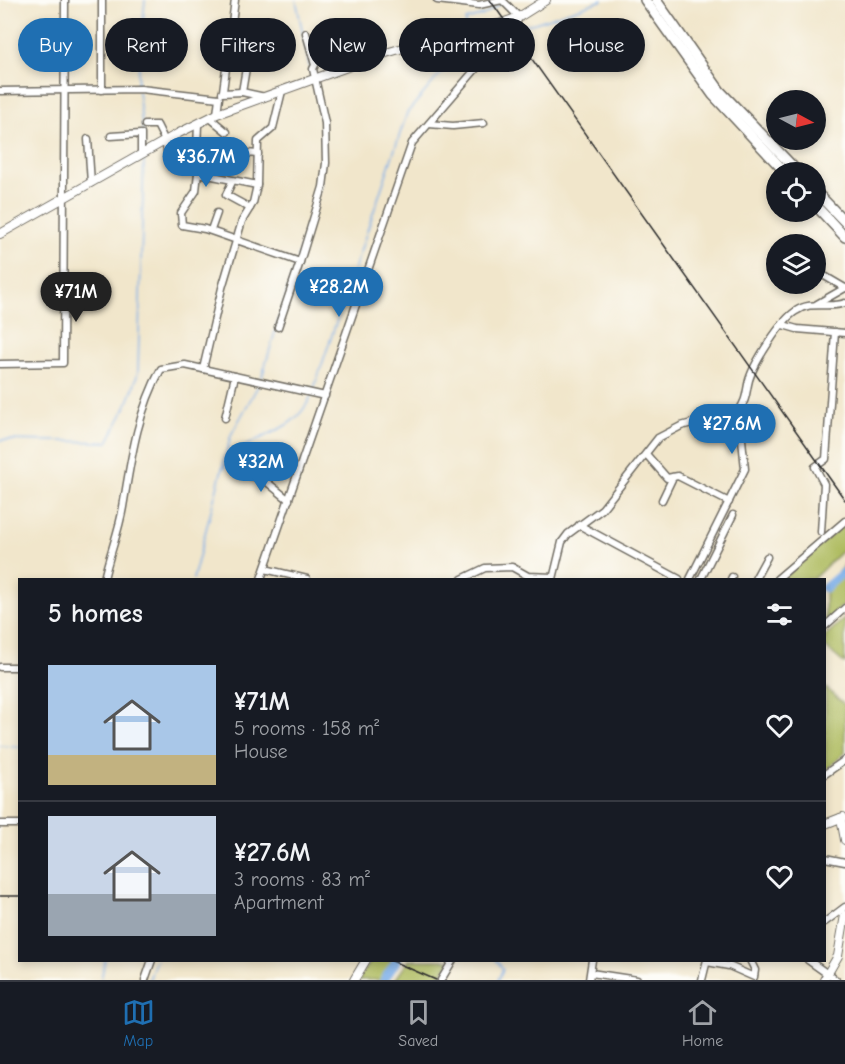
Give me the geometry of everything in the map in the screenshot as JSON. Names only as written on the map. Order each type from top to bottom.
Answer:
[{"type":"highway","points":[[645,0],[713,95],[776,162]]},
{"type":"highway","points":[[656,0],[720,91],[788,162]]},
{"type":"highway","points":[[826,202],[845,222]]},
{"type":"highway","points":[[826,217],[845,237]]},
{"type":"main road","points":[[0,234],[64,200],[141,154],[214,116],[416,44],[519,17],[546,0]]},
{"type":"main road","points":[[826,824],[843,817],[845,840]]},
{"type":"main road","points":[[826,977],[841,946],[845,915]]},
{"type":"main road","points":[[354,980],[365,962]]},
{"type":"street","points":[[0,364],[63,363],[65,0]]},
{"type":"street","points":[[102,0],[102,90]]},
{"type":"street","points":[[227,132],[214,116],[223,91],[234,0]]},
{"type":"street","points":[[261,578],[412,143],[501,42],[519,17],[502,0],[479,5],[437,0]]},
{"type":"street","points":[[278,327],[323,188],[327,163],[325,123],[315,79],[315,65],[306,33]]},
{"type":"street","points":[[242,92],[245,72]]},
{"type":"street","points":[[0,91],[141,89],[219,98]]},
{"type":"street","points":[[223,91],[265,97]]},
{"type":"street","points":[[203,369],[242,222],[250,208],[257,185],[258,141],[273,128],[282,91]]},
{"type":"street","points":[[429,124],[453,126],[484,123]]},
{"type":"street","points":[[198,124],[196,191],[185,205],[180,223],[211,230],[300,262]]},
{"type":"street","points":[[145,125],[157,125],[165,141],[169,161]]},
{"type":"street","points":[[111,136],[141,134],[141,154]]},
{"type":"street","points":[[88,138],[91,183]]},
{"type":"street","points":[[196,149],[258,154]]},
{"type":"street","points":[[198,173],[232,182],[257,185]]},
{"type":"street","points":[[232,182],[225,195],[250,208]]},
{"type":"street","points":[[211,230],[217,213]]},
{"type":"street","points":[[690,578],[745,469],[739,410],[747,398],[750,379],[758,360],[795,311],[816,305],[845,288],[826,277]]},
{"type":"street","points":[[816,305],[838,306],[845,303]]},
{"type":"street","points":[[783,326],[845,333]]},
{"type":"street","points":[[821,532],[824,484],[815,467],[826,459],[835,332]]},
{"type":"street","points":[[104,578],[123,508],[133,444],[153,384],[161,369],[186,365],[325,396]]},
{"type":"street","points":[[225,418],[235,376]]},
{"type":"street","points":[[464,578],[485,568],[512,567],[528,576],[553,578],[562,542],[579,525],[602,509],[658,438],[672,430],[739,410]]},
{"type":"street","points":[[646,454],[668,478],[678,476],[729,501]]},
{"type":"street","points":[[240,474],[262,478],[289,500]]},
{"type":"street","points":[[662,500],[673,477]]},
{"type":"street","points":[[702,578],[733,515]]},
{"type":"street","points":[[778,578],[845,520]]},
{"type":"street","points":[[579,525],[677,578]]},
{"type":"street","points":[[756,578],[767,556]]},
{"type":"street","points":[[265,569],[303,578]]},
{"type":"street","points":[[826,625],[845,608]]},
{"type":"street","points":[[0,667],[18,668]]},
{"type":"street","points":[[826,773],[845,760]]},
{"type":"street","points":[[0,824],[18,824]]},
{"type":"street","points":[[826,858],[845,862]]},
{"type":"street","points":[[826,921],[845,907]]},
{"type":"street","points":[[145,980],[151,962]]},
{"type":"street","points":[[441,980],[452,962]]},
{"type":"street","points":[[592,962],[590,977],[637,980]]},
{"type":"street","points":[[702,980],[707,962]]},
{"type":"street","points":[[711,962],[729,966],[754,977],[755,970],[751,962]]},
{"type":"street","points":[[813,962],[826,977],[836,980]]},
{"type":"green space","points":[[845,523],[845,548],[814,578],[783,578]]},
{"type":"green space","points":[[845,564],[845,604],[826,621],[826,586]]},
{"type":"green space","points":[[845,618],[845,664],[826,648],[826,635]]},
{"type":"green space","points":[[826,688],[845,705],[845,753],[826,770]]},
{"type":"green space","points":[[371,962],[394,962],[382,980],[358,980]]},
{"type":"green space","points":[[408,962],[450,962],[438,980],[395,980]]},
{"type":"waterway","points":[[137,86],[145,0]]},
{"type":"waterway","points":[[296,0],[311,73]]},
{"type":"waterway","points":[[535,23],[603,0]]},
{"type":"waterway","points":[[473,18],[484,15],[503,2]]},
{"type":"waterway","points":[[313,391],[407,113],[442,72]]},
{"type":"waterway","points":[[138,91],[145,148]]},
{"type":"waterway","points":[[318,104],[322,128]]},
{"type":"waterway","points":[[0,440],[108,442],[117,425],[138,371],[144,156]]},
{"type":"waterway","points":[[297,259],[321,180]]},
{"type":"waterway","points":[[261,380],[295,264]]},
{"type":"waterway","points":[[193,578],[231,435],[259,384]]},
{"type":"waterway","points":[[224,468],[235,453],[245,446],[287,425],[296,418],[311,396]]},
{"type":"waterway","points":[[826,587],[845,571]]},
{"type":"waterway","points":[[0,746],[18,747]]},
{"type":"waterway","points":[[101,980],[105,962]]},
{"type":"waterway","points":[[149,980],[155,962]]},
{"type":"waterway","points":[[384,980],[396,962]]},
{"type":"waterway","points":[[498,962],[503,969],[498,980]]},
{"type":"railway","points":[[490,0],[845,500]]},
{"type":"railway","points":[[0,896],[18,896]]},
{"type":"railway","points":[[395,962],[436,980]]}]
